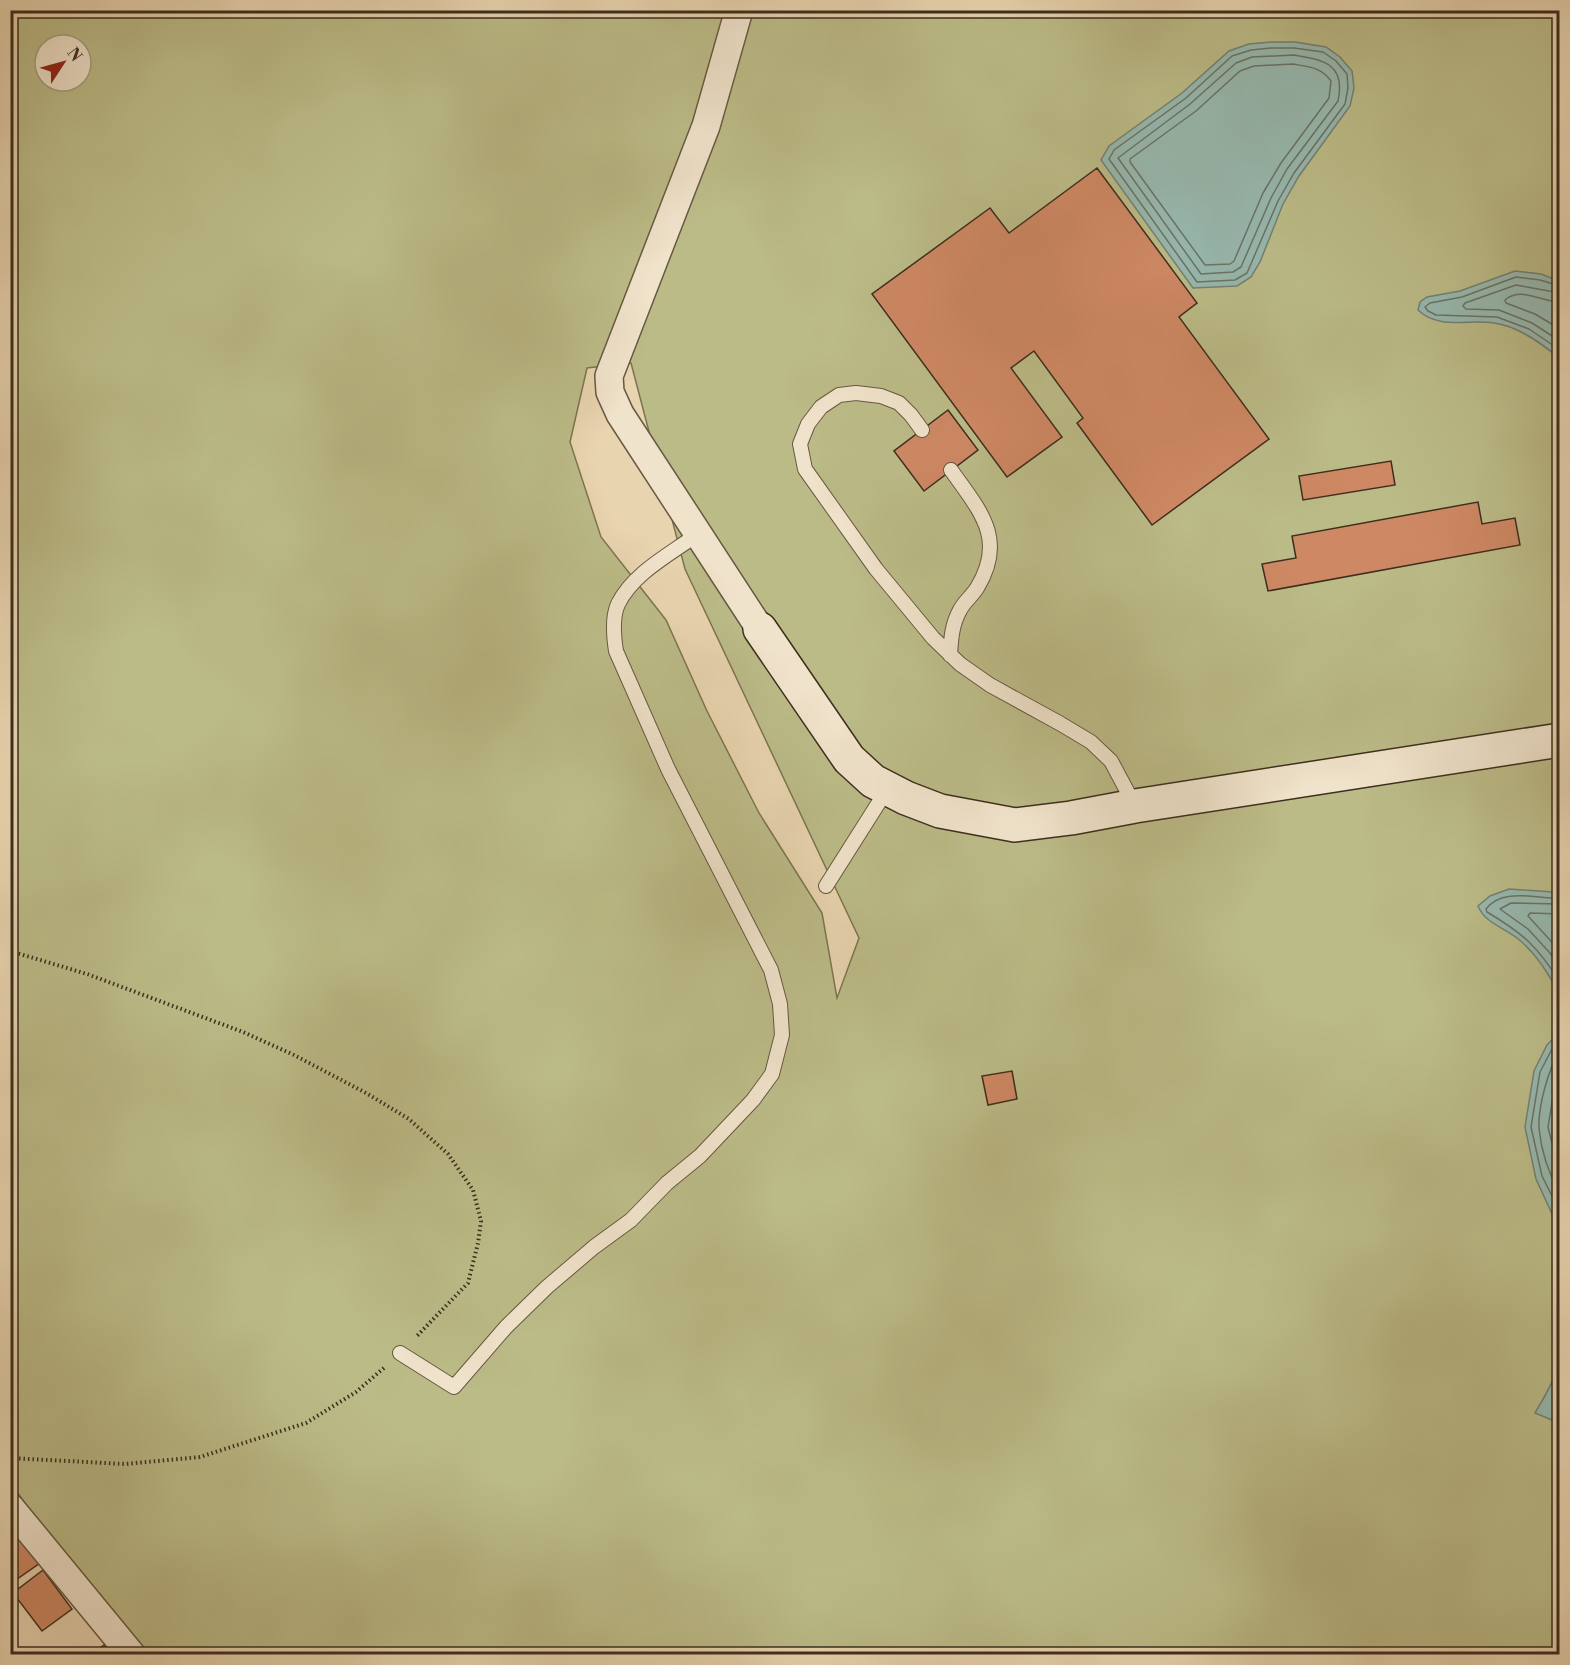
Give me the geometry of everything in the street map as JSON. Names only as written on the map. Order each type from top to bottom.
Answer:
[{"type":"street","points":[[739,10],[706,126],[609,376],[610,392],[621,414],[760,629],[849,759],[873,781],[940,811],[1015,825],[1560,740]]},
{"type":"street","points":[[10,1507],[131,1654]]},
{"type":"lane","points":[[922,430],[899,403],[880,396],[856,393],[839,395],[821,407],[808,424],[800,444],[805,469],[876,569],[933,638],[950,655],[990,685],[1090,742],[1112,761],[1135,806]]},
{"type":"lane","points":[[950,655],[951,631],[960,608],[977,589],[990,564],[991,537],[975,504],[951,471]]},
{"type":"lane","points":[[400,1353],[454,1387],[506,1327],[547,1287],[594,1247],[631,1220],[667,1183],[700,1156],[753,1100],[772,1074],[782,1035],[780,1004],[771,970],[668,769],[616,651],[614,634],[617,606],[641,574],[699,533]]},
{"type":"lane","points":[[826,886],[888,788]]},
{"type":"path","points":[[10,951],[87,974],[243,1032],[294,1055],[366,1093],[409,1119],[448,1154],[473,1190],[481,1221],[468,1283],[400,1353],[356,1392],[306,1423],[200,1457],[125,1464],[69,1463],[10,1458]]},
{"type":"green space","points":[[10,11],[1559,11],[1559,1654],[134,1654],[75,1581],[11,1485]],"holes":[[[631,363],[685,569],[859,938],[837,998],[822,913],[759,813],[707,711],[666,620],[601,537],[570,442],[587,368]]]},
{"type":"water","points":[[1295,42],[1326,47],[1340,57],[1352,71],[1354,88],[1350,106],[1299,176],[1283,204],[1260,262],[1251,277],[1237,286],[1193,288],[1101,160],[1109,146],[1182,93],[1229,51],[1249,44]]},
{"type":"water","points":[[1515,271],[1541,274],[1559,281],[1559,358],[1537,341],[1512,328],[1484,322],[1444,322],[1426,316],[1418,310],[1420,302],[1427,297],[1460,291]]},
{"type":"water","points":[[1509,889],[1559,891],[1559,994],[1546,971],[1530,950],[1517,938],[1485,917],[1478,906],[1490,896]]},
{"type":"water","points":[[1559,1033],[1559,1229],[1536,1179],[1525,1127],[1534,1071],[1547,1045]]},
{"type":"water","points":[[1559,1349],[1560,1423],[1535,1413],[1553,1378],[1558,1363]]},
{"type":"building","points":[[1097,168],[1197,303],[1179,317],[1269,439],[1152,525],[1077,423],[1083,418],[1034,351],[1011,368],[1062,437],[1007,477],[872,294],[990,208],[1009,233]]},
{"type":"building","points":[[948,410],[978,450],[924,491],[894,451]]},
{"type":"building","points":[[1391,461],[1395,485],[1303,500],[1299,476]]},
{"type":"building","points":[[1478,502],[1482,524],[1515,518],[1520,545],[1268,591],[1262,564],[1296,558],[1292,536]]},
{"type":"building","points":[[1012,1071],[1017,1099],[988,1105],[982,1076]]},
{"type":"building","points":[[18,1532],[40,1563],[10,1584],[10,1537]]},
{"type":"building","points":[[43,1570],[72,1609],[42,1631],[13,1593]]},
{"type":"building","points":[[104,1645],[111,1654],[91,1654]]}]
